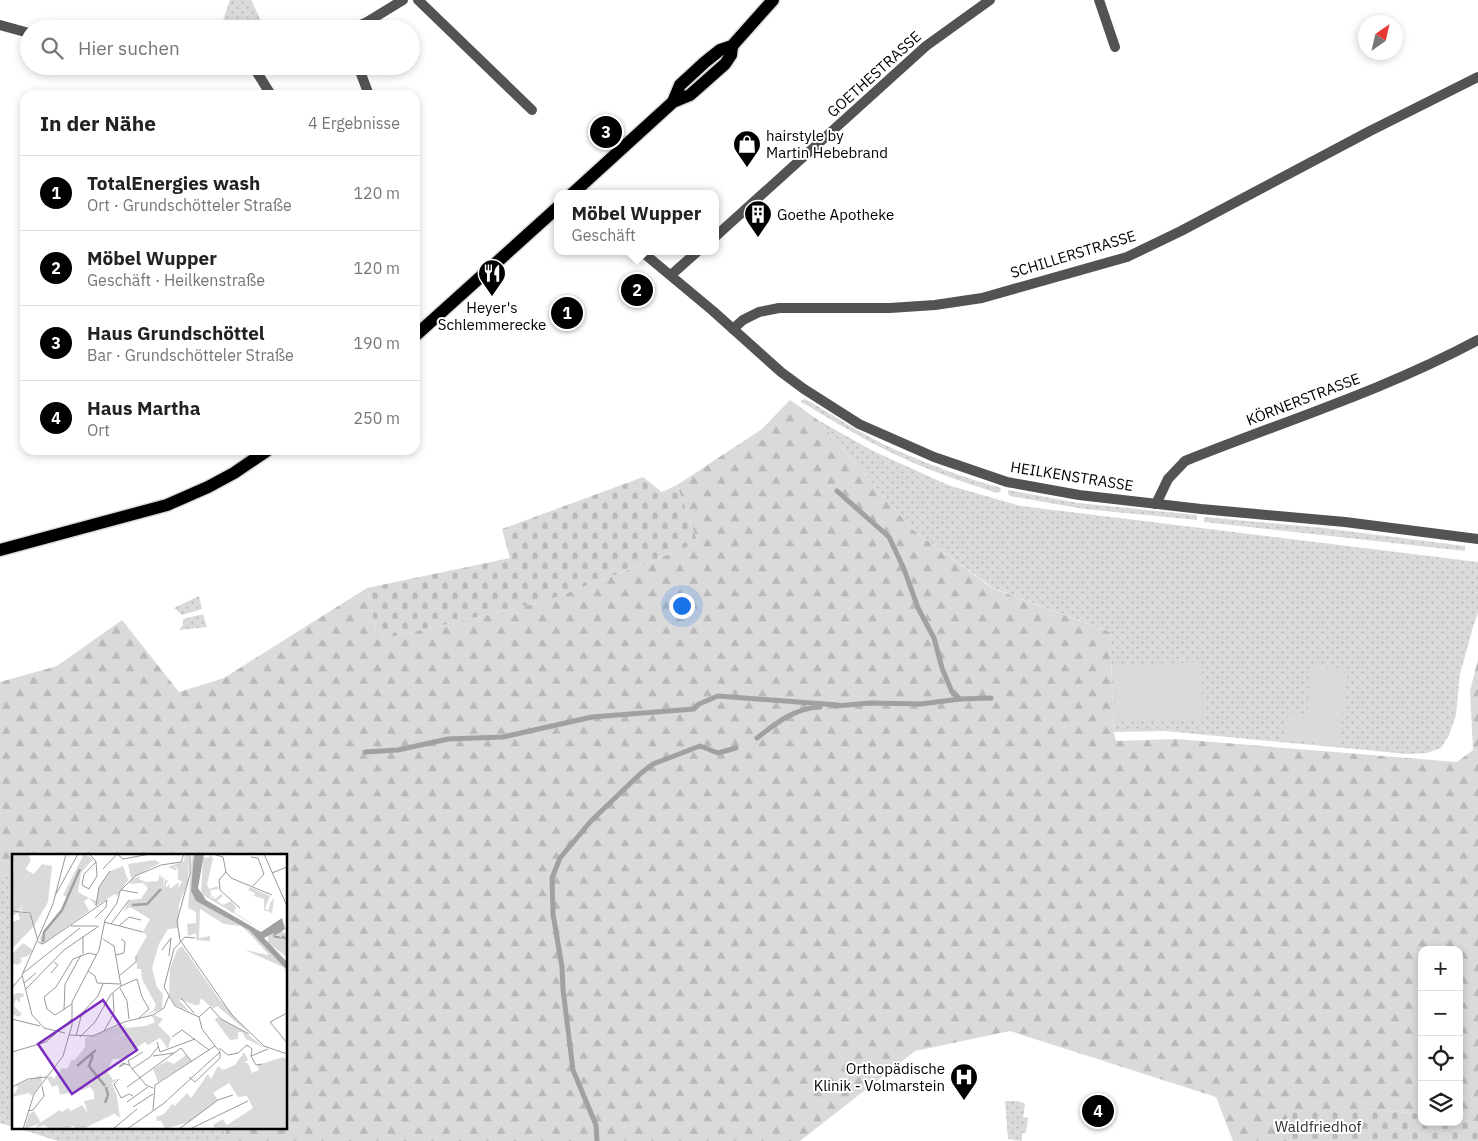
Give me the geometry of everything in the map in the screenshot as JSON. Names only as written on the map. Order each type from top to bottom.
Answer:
[{"type":"main road","points":[[578,190],[673,102],[690,95],[724,64],[731,55],[732,46],[773,0]]},
{"type":"main road","points":[[420,331],[554,211]]},
{"type":"main road","points":[[0,550],[167,505],[208,487],[234,473],[261,455]]},
{"type":"street","points":[[370,20],[403,0]]},
{"type":"street","points":[[418,0],[532,110]]},
{"type":"street","name":"GOETHESTRASSE","points":[[719,233],[926,46],[990,0]]},
{"type":"street","points":[[1099,0],[1115,47]]},
{"type":"street","points":[[0,25],[20,31]]},
{"type":"street","points":[[259,75],[268,90]]},
{"type":"street","points":[[361,75],[367,90]]},
{"type":"street","name":"SCHILLERSTRASSE","points":[[733,328],[743,320],[759,312],[778,308],[890,308],[935,305],[982,298],[1127,257],[1181,231],[1370,131],[1478,77]]},
{"type":"street","name":"HEILKENSTRASSE","points":[[647,255],[733,328],[781,372],[843,414],[859,424],[934,457],[1006,482],[1078,495],[1345,522],[1478,538]]},
{"type":"street","points":[[671,275],[694,255]]},
{"type":"street","name":"KÖRNERSTRASSE","points":[[1156,504],[1168,479],[1185,461],[1392,381],[1441,360],[1478,340]]},
{"type":"green space","points":[[230,0],[251,0],[261,20],[223,20]]},
{"type":"green space","points":[[805,399],[861,432],[909,456],[1001,488],[1000,492],[997,493],[951,478],[883,449],[800,401]]},
{"type":"green space","points":[[790,400],[818,420],[913,530],[992,588],[1110,632],[1114,732],[1116,741],[1176,739],[1457,762],[1473,750],[1470,691],[1478,659],[1478,1122],[1463,1120],[1463,946],[1418,946],[1418,1114],[1365,1109],[1288,1109],[1288,1141],[1233,1141],[1216,1097],[1010,1031],[915,1051],[800,1141],[225,1141],[226,1128],[288,1128],[288,854],[12,854],[12,877],[0,875],[0,682],[57,666],[122,620],[179,692],[224,678],[367,588],[378,640],[546,601],[698,543],[677,485],[762,429]]},
{"type":"green space","points":[[818,420],[873,451],[948,485],[1021,506],[1478,562],[1478,613],[1460,674],[1456,715],[1449,735],[1441,748],[1427,753],[1408,754],[1165,731],[1114,732],[1110,632],[993,588],[913,530]]},
{"type":"green space","points":[[643,477],[662,492],[677,485],[698,543],[546,601],[378,640],[367,588],[510,558],[502,529]]},
{"type":"green space","points":[[1008,490],[1078,503],[1197,515],[1197,520],[1084,509],[1010,496]]},
{"type":"green space","points":[[1204,517],[1323,528],[1465,546],[1465,551],[1204,522]]},
{"type":"green space","points":[[199,596],[202,609],[182,615],[174,608]]},
{"type":"green space","points":[[203,614],[207,627],[179,630],[183,625],[183,619]]},
{"type":"green space","points":[[1201,662],[1204,718],[1115,722],[1112,666]]},
{"type":"green space","points":[[1312,666],[1348,670],[1339,745],[1285,739],[1288,712],[1307,714]]},
{"type":"green space","points":[[0,875],[12,877],[12,1126],[0,1123]]},
{"type":"green space","points":[[1005,1101],[1018,1101],[1025,1104],[1023,1117],[1028,1118],[1026,1133],[1022,1133],[1022,1141],[1008,1139]]},
{"type":"green space","name":"Waldfriedhof","points":[[1288,1109],[1365,1109],[1418,1114],[1418,1126],[1463,1126],[1463,1120],[1478,1122],[1478,1141],[1288,1141]]},
{"type":"green space","points":[[17,1128],[226,1128],[225,1141],[58,1141]]},
{"type":"waterway","points":[[837,491],[889,537],[904,569],[918,608],[934,638],[942,668],[952,692],[960,699]]},
{"type":"waterway","points":[[365,752],[398,750],[448,739],[503,737],[592,717],[694,709],[699,704],[718,696],[838,705]]},
{"type":"waterway","points":[[836,706],[870,703],[921,704],[960,699],[991,698]]},
{"type":"waterway","points":[[757,738],[794,713],[820,707]]},
{"type":"waterway","points":[[597,1141],[596,1125],[573,1070],[562,967],[553,914],[552,878],[560,858],[591,821],[653,764],[700,746],[718,753],[736,748]]},
{"type":"place","name":"Haus Grundschöttel","points":[[606,132]]},
{"type":"place","name":"hairstyle by Martin Hebebrand","points":[[747,168]]},
{"type":"place","name":"Goethe Apotheke","points":[[758,238]]},
{"type":"place","name":"Möbel Wupper","points":[[637,290]]},
{"type":"place","name":"Heyer's Schlemmerecke","points":[[492,297]]},
{"type":"place","name":"TotalEnergies wash","points":[[567,313]]},
{"type":"place","name":"Orthopädische Klinik - Volmarstein","points":[[964,1101]]},
{"type":"place","name":"Haus Martha","points":[[1098,1111]]}]
